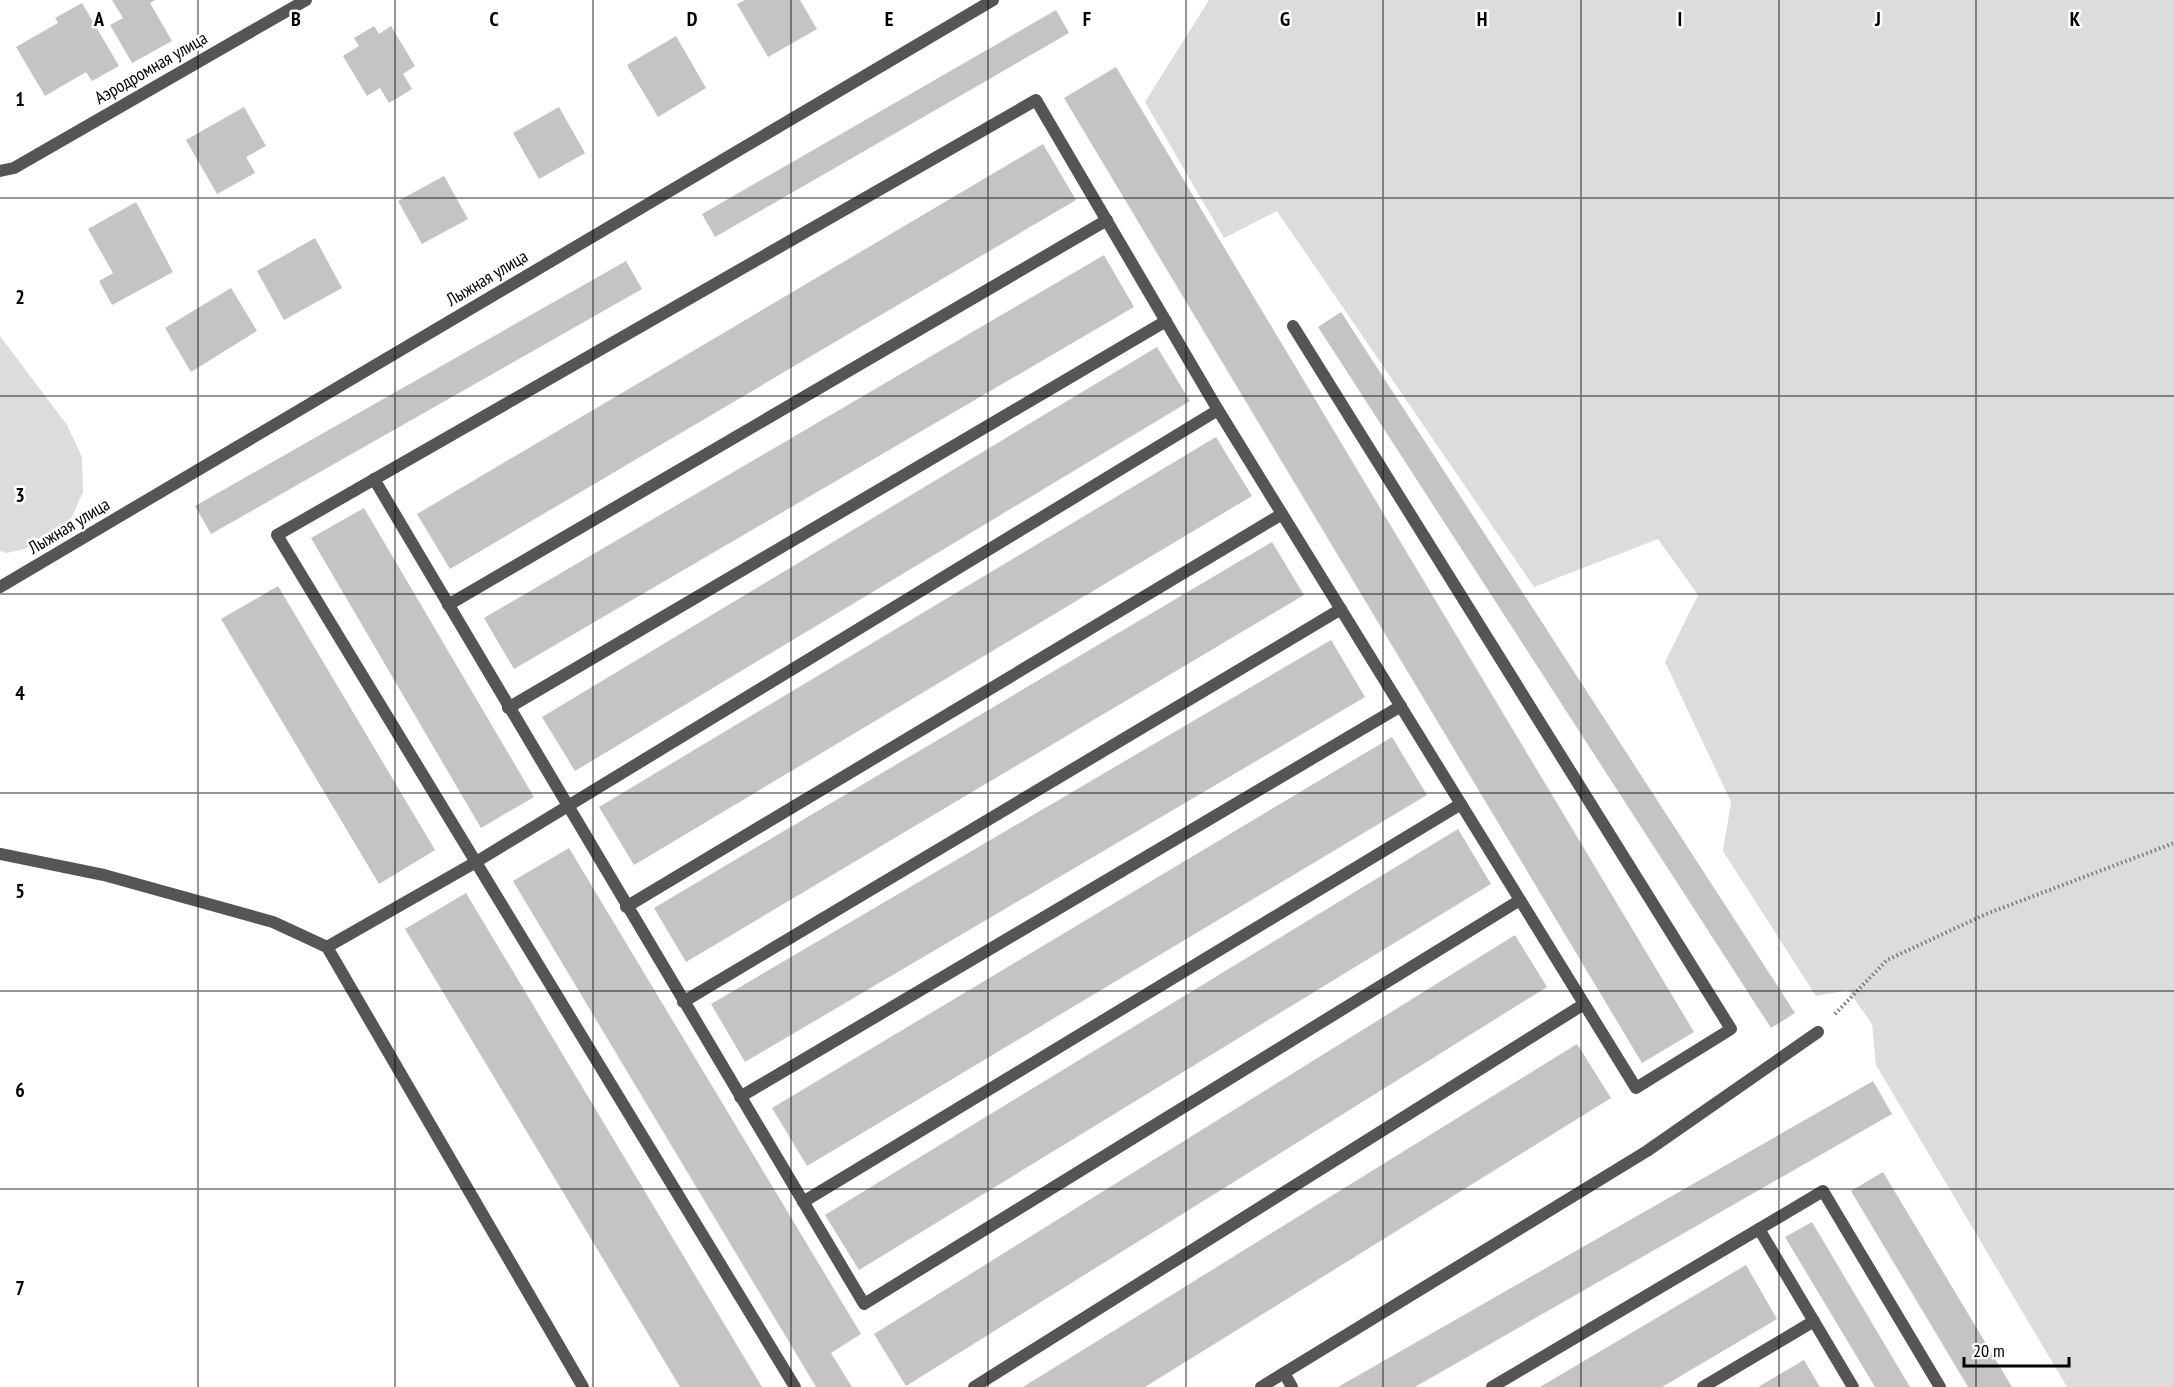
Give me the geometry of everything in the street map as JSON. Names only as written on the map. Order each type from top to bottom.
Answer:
[{"type":"street","name":"Аэродромная улица","points":[[0,171],[14,168],[306,0]]},
{"type":"street","name":"Лыжная улица","points":[[0,588],[993,0]]},
{"type":"street","points":[[795,1387],[277,535],[1036,100],[1218,410],[1636,1088],[1731,1029],[1293,326]]},
{"type":"street","points":[[448,605],[1107,220]]},
{"type":"street","points":[[508,708],[1166,321]]},
{"type":"street","points":[[327,947],[476,862],[1218,410]]},
{"type":"street","points":[[374,479],[626,907],[864,1304],[1520,900]]},
{"type":"street","points":[[626,907],[1282,514]]},
{"type":"street","points":[[683,1002],[1341,609]]},
{"type":"street","points":[[740,1097],[1401,706]]},
{"type":"street","points":[[803,1202],[1461,804]]},
{"type":"street","points":[[0,854],[104,875],[273,922],[327,947],[583,1387]]},
{"type":"street","points":[[974,1387],[1584,1004]]},
{"type":"street","points":[[1261,1387],[1647,1151],[1818,1032]]},
{"type":"street","points":[[1492,1387],[1823,1191],[1940,1387]]},
{"type":"street","points":[[1759,1229],[1853,1387]]},
{"type":"street","points":[[1703,1387],[1814,1321]]},
{"type":"street","points":[[1284,1373],[1292,1387]]},
{"type":"path","points":[[1818,1032],[1887,960],[1986,914],[2174,843]]},
{"type":"shaded area","points":[[1209,0],[2174,0],[2174,1387],[2067,1387],[1876,1065],[1872,1024],[1848,990],[1816,996],[1723,851],[1731,802],[1665,662],[1698,595],[1658,539],[1534,587],[1277,211],[1224,238],[1145,102]]},
{"type":"shaded area","points":[[0,336],[67,425],[82,457],[83,492],[69,523],[41,545],[7,553],[0,551]]},
{"type":"building","points":[[112,0],[155,0],[150,3],[172,41],[132,63],[110,25],[123,18]]},
{"type":"building","points":[[745,0],[800,0],[817,29],[768,57],[737,4]]},
{"type":"building","points":[[82,3],[119,66],[92,81],[86,72],[45,96],[16,47],[58,23],[55,18]]},
{"type":"building","points":[[1056,10],[1069,33],[715,237],[702,214]]},
{"type":"building","points":[[374,26],[379,34],[391,26],[415,66],[403,74],[412,89],[389,103],[380,88],[367,96],[343,56],[359,46],[354,38]]},
{"type":"building","points":[[676,36],[706,88],[658,117],[627,65]]},
{"type":"building","points":[[1116,67],[1694,1032],[1642,1063],[1064,98]]},
{"type":"building","points":[[244,107],[266,146],[246,157],[255,173],[217,194],[186,140]]},
{"type":"building","points":[[559,107],[585,153],[539,179],[513,133]]},
{"type":"building","points":[[1043,144],[1076,200],[450,569],[417,514]]},
{"type":"building","points":[[444,176],[468,219],[422,244],[398,201]]},
{"type":"building","points":[[136,202],[173,272],[112,305],[99,281],[113,273],[88,229]]},
{"type":"building","points":[[315,238],[342,288],[284,320],[257,271]]},
{"type":"building","points":[[1104,255],[1134,307],[514,669],[484,618]]},
{"type":"building","points":[[626,261],[642,289],[211,534],[195,506]]},
{"type":"building","points":[[231,288],[257,331],[191,372],[165,328]]},
{"type":"building","points":[[1341,312],[1795,1013],[1771,1028],[1318,327]]},
{"type":"building","points":[[1157,347],[1190,401],[575,771],[542,717]]},
{"type":"building","points":[[1216,437],[1252,496],[634,865],[599,807]]},
{"type":"building","points":[[364,508],[534,797],[481,828],[311,538]]},
{"type":"building","points":[[1272,542],[1304,595],[686,962],[654,908]]},
{"type":"building","points":[[278,586],[435,850],[379,884],[221,619]]},
{"type":"building","points":[[1331,640],[1365,697],[745,1062],[711,1004]]},
{"type":"building","points":[[1392,737],[1427,795],[807,1166],[772,1108]]},
{"type":"building","points":[[1458,829],[1491,884],[859,1270],[825,1215]]},
{"type":"building","points":[[569,848],[861,1334],[831,1353],[852,1387],[816,1387],[513,881]]},
{"type":"building","points":[[466,893],[762,1387],[680,1387],[405,929]]},
{"type":"building","points":[[1515,935],[1547,987],[906,1386],[874,1334]]},
{"type":"building","points":[[1577,1044],[1611,1098],[1145,1387],[1023,1387]]},
{"type":"building","points":[[1873,1081],[1892,1114],[1415,1387],[1338,1387]]},
{"type":"building","points":[[1883,1172],[2012,1387],[1968,1387],[1851,1191]]},
{"type":"building","points":[[1812,1222],[1910,1387],[1875,1387],[1785,1237]]},
{"type":"building","points":[[1746,1265],[1777,1319],[1662,1387],[1540,1387]]},
{"type":"building","points":[[1804,1360],[1820,1387],[1758,1387]]}]
